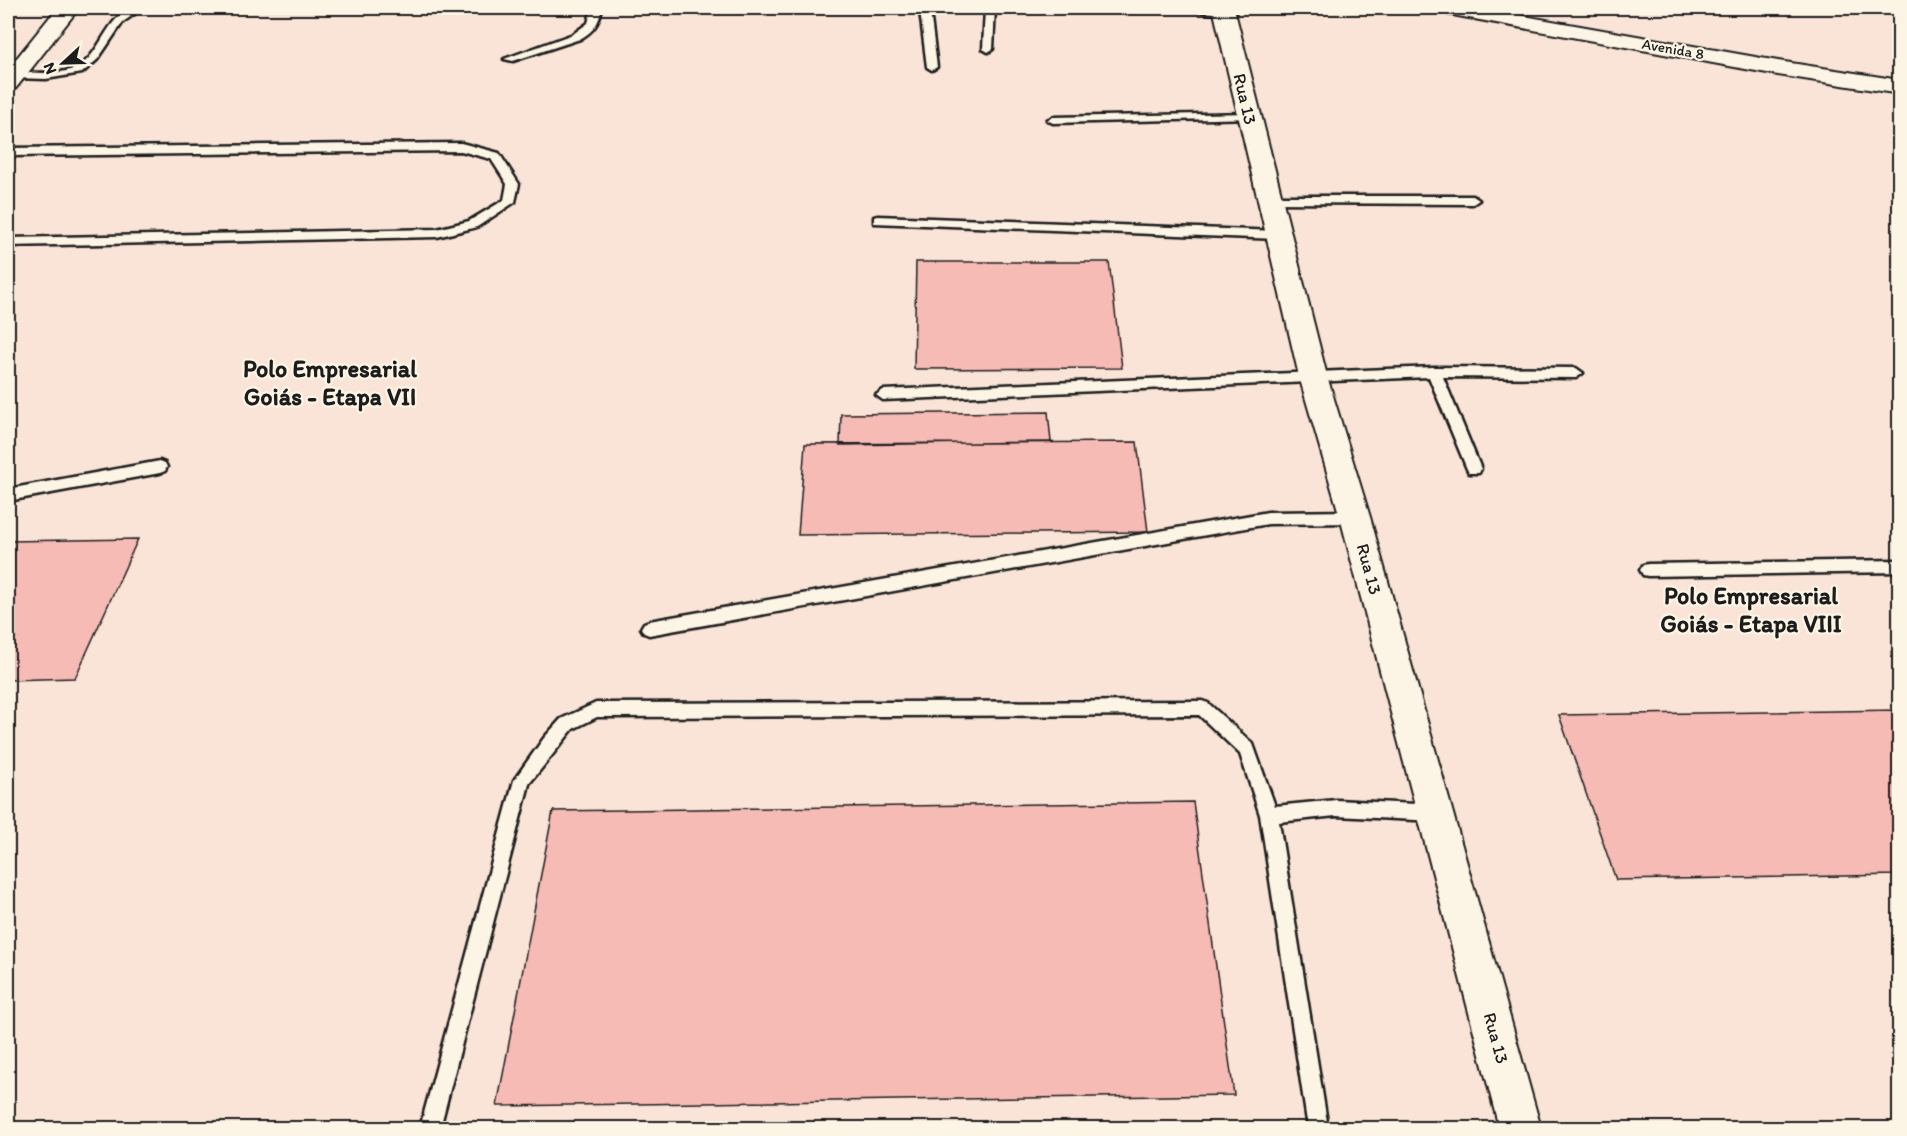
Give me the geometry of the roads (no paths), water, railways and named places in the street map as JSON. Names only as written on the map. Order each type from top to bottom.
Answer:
[{"type":"street","points":[[10,79],[68,8]]},
{"type":"street","name":"Rua 13","points":[[1214,8],[1250,116],[1313,376],[1355,517],[1520,1128]]},
{"type":"street","name":"Avenida 8","points":[[1447,8],[1778,69],[1899,87]]},
{"type":"lane","points":[[10,79],[67,74],[83,69],[124,15],[138,8]]},
{"type":"lane","points":[[509,59],[567,40],[585,31],[592,25],[597,8]]},
{"type":"lane","points":[[927,8],[925,11],[932,67]]},
{"type":"lane","points":[[988,49],[990,8]]},
{"type":"lane","points":[[1053,120],[1250,116]]},
{"type":"lane","points":[[8,152],[461,147],[495,156],[513,184],[509,202],[473,224],[437,232],[8,242]]},
{"type":"lane","points":[[1269,200],[1473,200]]},
{"type":"lane","points":[[878,220],[1278,236]]},
{"type":"lane","points":[[1434,372],[1474,469]]},
{"type":"lane","points":[[883,394],[1434,372],[1576,373]]},
{"type":"lane","points":[[8,495],[160,467]]},
{"type":"lane","points":[[649,628],[1268,518],[1355,517]]},
{"type":"lane","points":[[1648,570],[1899,566]]},
{"type":"lane","points":[[430,1128],[522,780],[567,724],[596,710],[1202,708],[1247,749],[1269,815],[1318,1128]]},
{"type":"lane","points":[[1269,815],[1336,808],[1435,813]]},
{"type":"district","name":"Polo Empresarial Goiás - Etapa VII","points":[[330,383]]},
{"type":"district","name":"Polo Empresarial Goiás - Etapa VIII","points":[[1751,610]]}]
